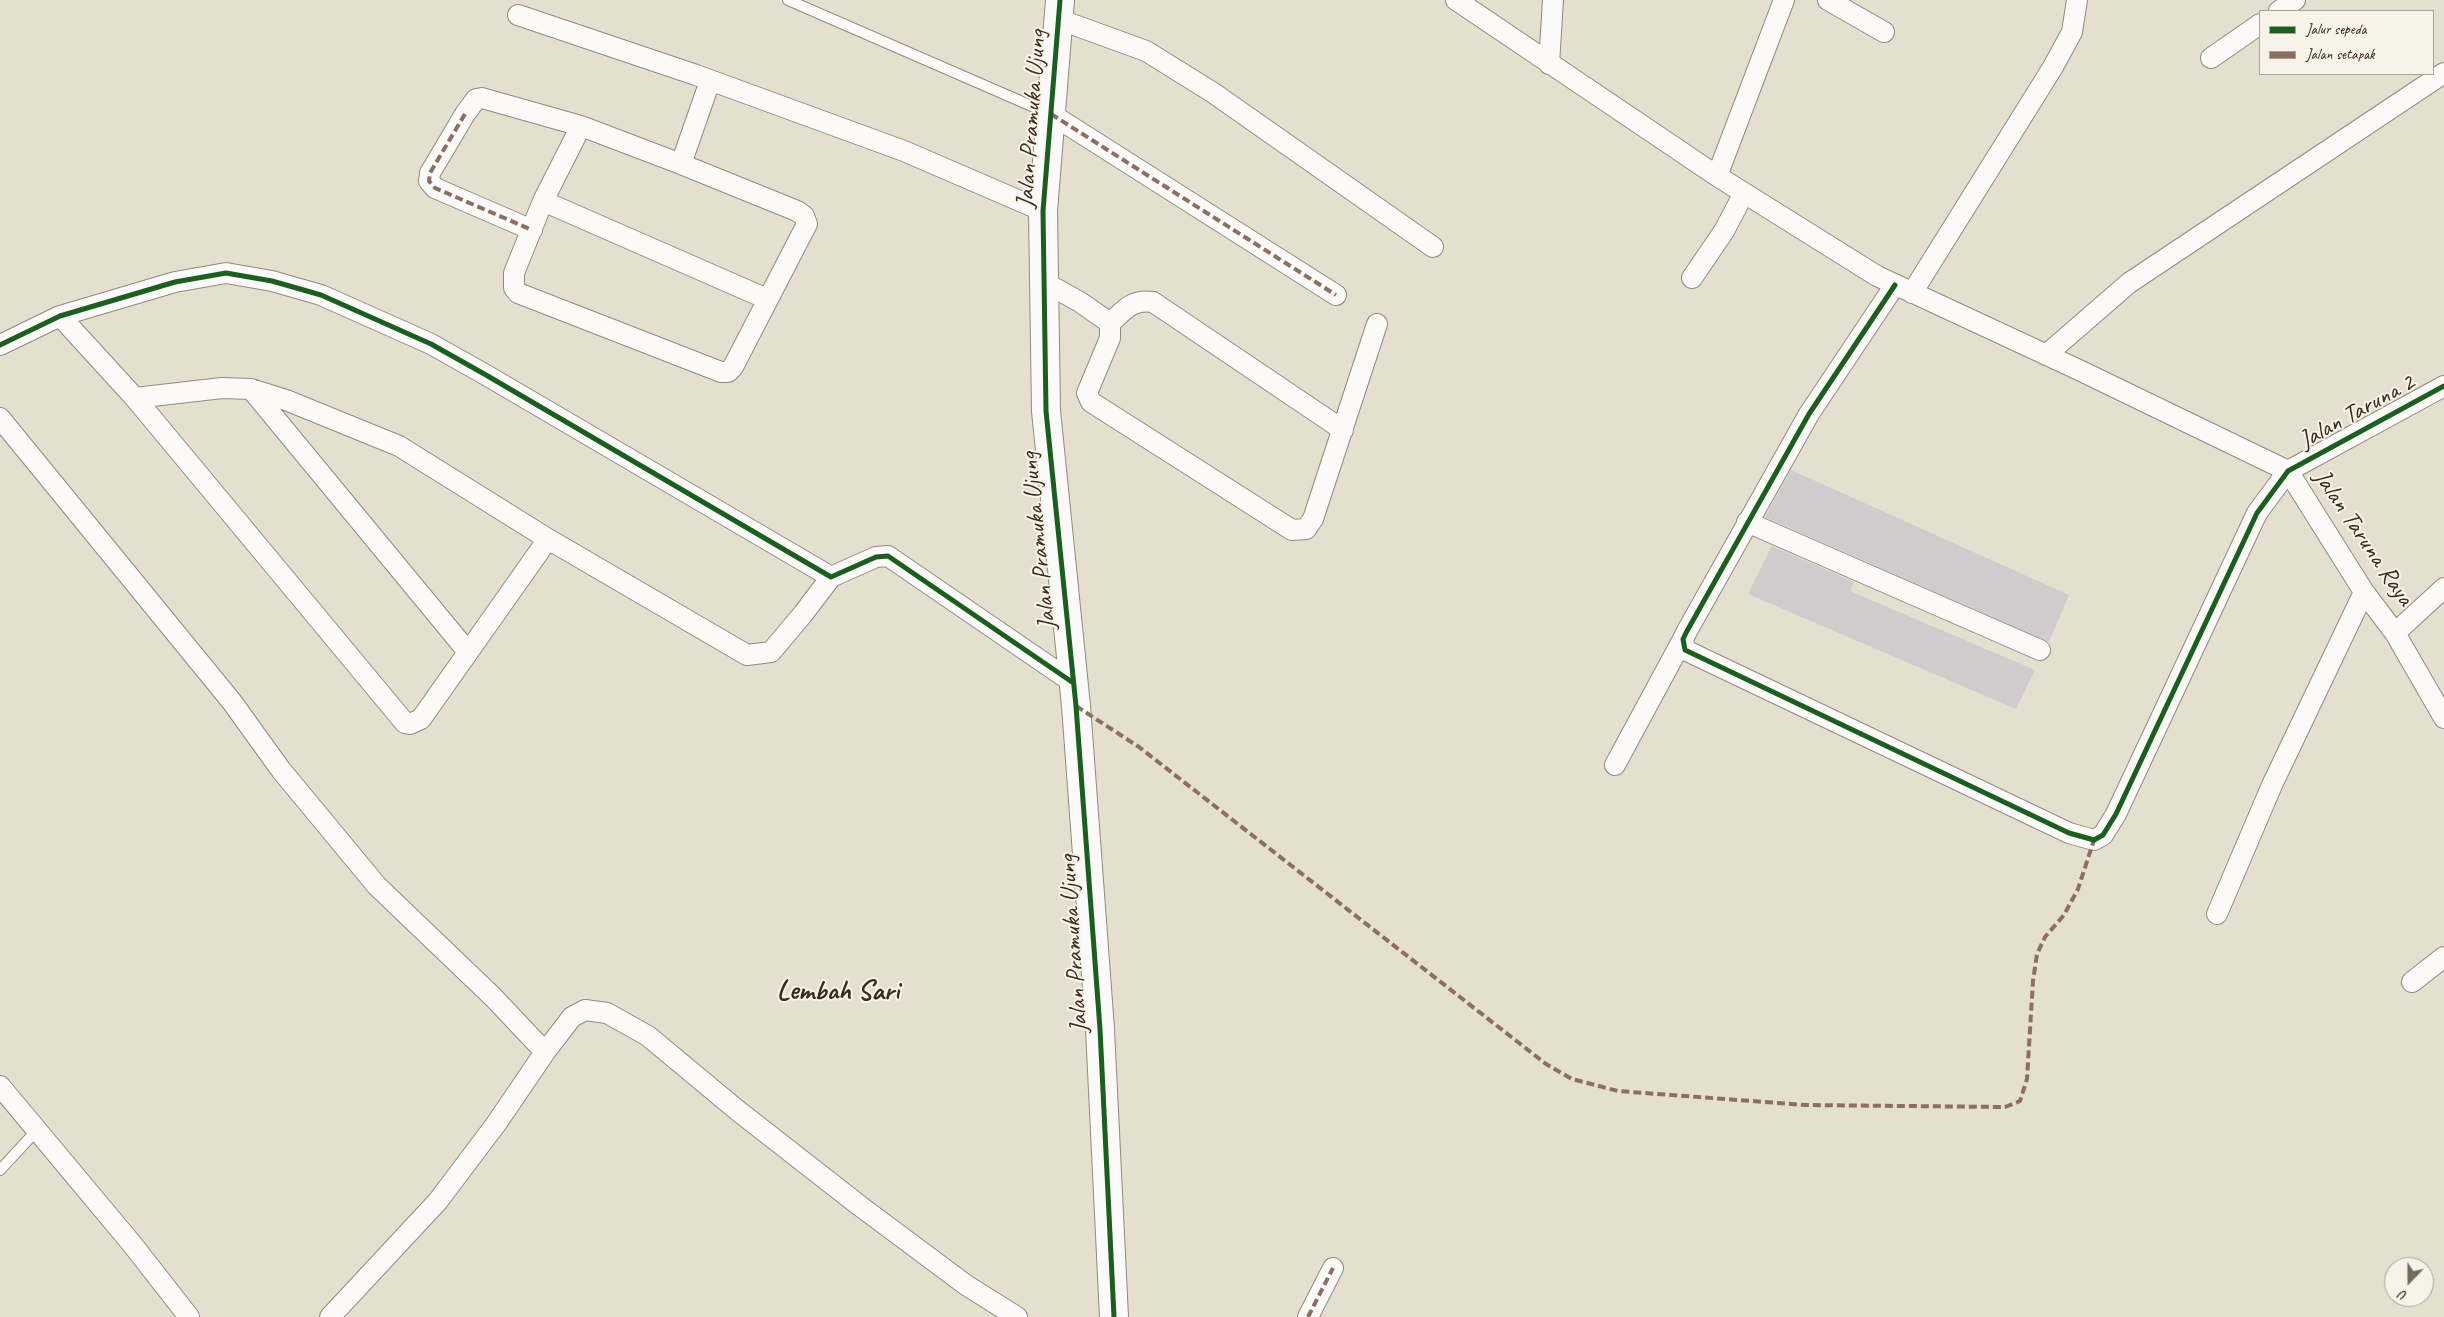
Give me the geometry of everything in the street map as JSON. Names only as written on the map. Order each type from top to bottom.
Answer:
[{"type":"street","points":[[1456,0],[1717,176],[1877,276],[2288,471],[2257,513],[2116,814],[2103,835],[2094,840],[2069,833],[1685,650],[1683,639]]},
{"type":"street","points":[[1549,64],[1553,0]]},
{"type":"street","points":[[1717,176],[1784,0]]},
{"type":"street","points":[[1828,0],[1884,32]]},
{"type":"street","points":[[1615,765],[1747,522],[1809,414],[1904,289],[2053,68],[2072,32],[2077,0]]},
{"type":"street","points":[[2280,10],[2295,0]]},
{"type":"street","name":"Jalan Pramuka Ujung","points":[[1059,9],[1043,211],[1047,432],[1076,706],[1099,1020],[1114,1317]]},
{"type":"street","points":[[1059,9],[1146,51],[1212,92],[1433,246]]},
{"type":"street","points":[[518,15],[710,81],[904,151],[1043,211]]},
{"type":"street","points":[[2210,58],[2259,25]]},
{"type":"street","points":[[2046,355],[2129,283],[2444,73]]},
{"type":"street","points":[[681,164],[710,81]]},
{"type":"street","points":[[532,230],[435,188],[429,181],[430,173],[476,99],[482,98],[581,126],[681,164],[804,216],[806,224],[733,367],[728,372],[721,372],[518,293],[514,288],[514,273],[532,230],[543,201],[581,126]]},
{"type":"street","points":[[1051,114],[1336,296]]},
{"type":"street","points":[[1692,278],[1724,231],[1744,193]]},
{"type":"street","points":[[543,201],[768,298]]},
{"type":"street","points":[[0,345],[60,316],[175,282],[226,273],[272,281],[321,295],[431,344],[831,577]]},
{"type":"street","points":[[1044,282],[1080,302],[1110,323]]},
{"type":"street","points":[[1343,430],[1153,302],[1141,301],[1132,304],[1110,323],[1110,338],[1087,392],[1091,402],[1292,530],[1306,528],[1313,519],[1343,430],[1378,324]]},
{"type":"street","points":[[60,316],[135,398],[405,723],[416,722],[421,719],[548,539]]},
{"type":"street","name":"Jalan Taruna 2","points":[[2288,471],[2444,386]]},
{"type":"street","points":[[135,398],[222,388],[251,389],[286,400],[399,446],[548,539],[747,655],[771,652],[831,577],[876,557],[888,556],[1072,682]]},
{"type":"street","points":[[251,389],[468,652]]},
{"type":"street","points":[[0,418],[232,702],[281,770],[377,886],[493,997],[545,1052]]},
{"type":"street","name":"Jalan Taruna Raya","points":[[2288,471],[2364,592],[2396,632],[2444,718]]},
{"type":"street","points":[[1747,522],[2040,650]]},
{"type":"street","points":[[2396,632],[2444,588]]},
{"type":"street","points":[[2217,914],[2272,785],[2364,592]]},
{"type":"street","points":[[2412,982],[2444,957]]},
{"type":"street","points":[[330,1317],[438,1201],[496,1124],[545,1052],[572,1017],[585,1010],[607,1013],[648,1036],[737,1110],[860,1206],[966,1285],[1017,1317]]},
{"type":"street","points":[[0,1086],[132,1244],[189,1317]]},
{"type":"street","points":[[1308,1317],[1333,1268]]},
{"type":"lane","points":[[788,0],[1051,114]]},
{"type":"lane","points":[[0,1170],[37,1130]]},
{"type":"building","points":[[1791,470],[2069,595],[2049,642],[1765,517]]},
{"type":"building","points":[[1772,546],[1854,582],[1850,591],[2035,670],[2016,709],[1748,594]]},
{"type":"marked path","points":[[465,114],[430,173],[429,181],[435,188],[532,230]]},
{"type":"marked path","points":[[1051,114],[1336,295]]},
{"type":"marked path","points":[[1076,706],[1139,747],[1546,1064],[1572,1079],[1618,1091],[1805,1105],[2005,1107],[2020,1101],[2027,1079],[2033,981],[2037,954],[2045,937],[2064,915],[2078,889],[2094,840]]},
{"type":"marked path","points":[[1308,1317],[1333,1268]]},
{"type":"cycle path","points":[[1060,0],[1043,211],[1046,411],[1076,706],[1100,1029],[1114,1317]]},
{"type":"cycle path","points":[[0,345],[60,316],[175,282],[226,273],[272,281],[321,295],[431,344],[831,577],[876,557],[888,556],[1072,682]]},
{"type":"cycle path","points":[[1895,285],[1809,414],[1687,631],[1683,639],[1685,650],[2069,833],[2094,840],[2103,835],[2116,814],[2257,513],[2288,471],[2444,386]]},
{"type":"district","name":"Lembah Sari","points":[[838,992]]}]
